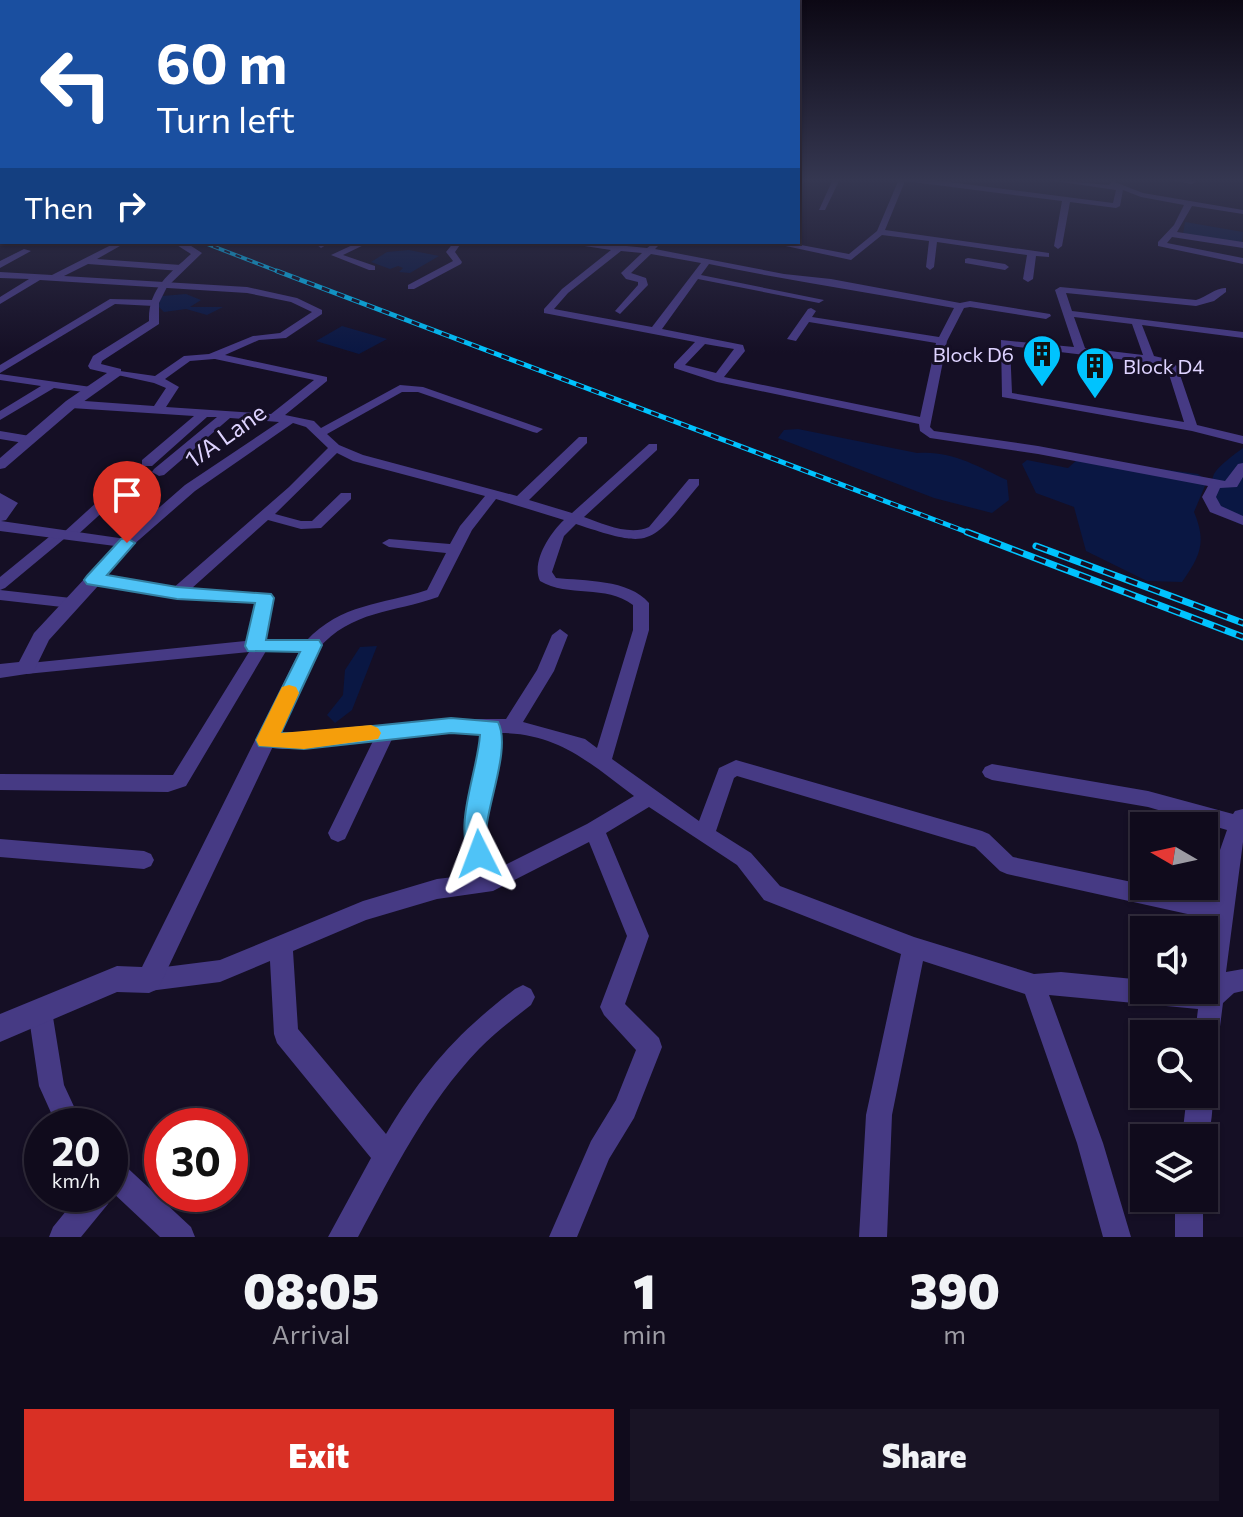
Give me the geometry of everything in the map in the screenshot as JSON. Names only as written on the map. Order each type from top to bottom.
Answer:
[{"type":"street","points":[[782,244],[851,257],[875,237]]},
{"type":"street","points":[[905,237],[1046,255]]},
{"type":"street","points":[[1058,246],[1060,237]]},
{"type":"street","points":[[1168,237],[1161,244],[1243,261]]},
{"type":"street","points":[[1189,237],[1243,245]]},
{"type":"street","points":[[930,267],[933,242]]},
{"type":"street","points":[[54,278],[119,244]]},
{"type":"street","points":[[157,411],[173,387],[157,380],[94,366],[97,359],[155,322],[154,303],[163,286],[197,253],[178,244]]},
{"type":"street","points":[[361,244],[335,255],[372,268]]},
{"type":"street","points":[[411,287],[458,262],[450,252],[456,244]]},
{"type":"street","points":[[589,244],[619,248],[653,246],[784,277],[831,282],[960,306],[970,304],[1046,316]]},
{"type":"street","points":[[620,311],[643,285],[643,280],[629,277],[626,273],[653,246]]},
{"type":"street","points":[[619,248],[565,291],[547,311],[741,349],[716,377]]},
{"type":"street","points":[[0,265],[27,251]]},
{"type":"street","points":[[968,261],[1003,271],[1006,251]]},
{"type":"street","points":[[1028,279],[1032,254]]},
{"type":"street","points":[[88,261],[181,268]]},
{"type":"street","points":[[655,331],[707,261]]},
{"type":"street","points":[[0,275],[247,290],[294,300],[319,312],[282,336],[268,334],[255,337],[205,361],[188,358],[157,380]]},
{"type":"street","points":[[694,276],[819,300]]},
{"type":"street","points":[[0,301],[39,277]]},
{"type":"street","points":[[792,339],[831,282]]},
{"type":"street","points":[[1081,351],[1060,290],[1196,303],[1211,299],[1223,290]]},
{"type":"street","points":[[0,370],[111,302],[154,303]]},
{"type":"street","points":[[960,306],[942,341],[924,428],[930,434],[1038,450],[1216,483],[1232,484],[1243,467]]},
{"type":"street","points":[[1068,313],[1243,335]]},
{"type":"street","points":[[808,319],[872,332],[942,341]]},
{"type":"street","points":[[1136,321],[1150,359]]},
{"type":"street","points":[[703,340],[678,366],[716,377],[720,381],[925,422]]},
{"type":"street","points":[[1192,427],[1172,366],[1163,361],[1005,342],[1006,395],[1192,427],[1243,440]]},
{"type":"street","points":[[215,356],[323,379],[275,417]]},
{"type":"street","points":[[0,465],[71,404],[117,372]]},
{"type":"street","points":[[0,377],[91,390]]},
{"type":"street","points":[[2,412],[51,385]]},
{"type":"street","points":[[320,433],[400,388],[419,389],[537,429]]},
{"type":"street","points":[[71,404],[291,419],[310,424],[335,448],[358,458],[520,501],[608,530],[642,536],[654,530],[694,482]]},
{"type":"street","points":[[147,463],[204,413]]},
{"type":"street","points":[[159,472],[228,414]]},
{"type":"street","name":"1/A Lane","points":[[26,668],[41,637],[127,543],[190,488],[291,419]]},
{"type":"street","points":[[0,435],[30,440]]},
{"type":"street","points":[[520,501],[583,440]]},
{"type":"street","points":[[602,761],[641,630],[641,603],[633,594],[621,591],[552,582],[545,578],[544,572],[552,542],[653,447]]},
{"type":"street","points":[[177,593],[335,448]]},
{"type":"street","points":[[1216,483],[1209,497],[1215,509],[1243,521]]},
{"type":"street","points":[[0,585],[124,485]]},
{"type":"street","points":[[149,980],[312,645],[331,626],[355,613],[433,593],[465,529],[493,494]]},
{"type":"street","points":[[265,515],[301,525],[316,525],[346,496]]},
{"type":"street","points":[[0,498],[10,503],[0,517]]},
{"type":"street","points":[[0,526],[127,543]]},
{"type":"street","points":[[389,543],[456,549]]},
{"type":"street","points":[[0,782],[168,784],[179,781],[258,646],[265,598],[177,593],[124,582],[93,580]]},
{"type":"street","points":[[0,595],[71,603]]},
{"type":"street","points":[[493,882],[479,854],[474,833],[489,759],[501,727],[545,671],[560,635]]},
{"type":"street","points":[[0,671],[258,646],[312,645]]},
{"type":"street","points":[[266,740],[304,741],[451,726],[501,727],[578,744],[704,835],[744,859],[772,893],[914,948],[1034,985],[1061,983],[1130,990]]},
{"type":"street","points":[[338,833],[387,731]]},
{"type":"street","points":[[704,835],[726,773],[736,768],[982,840],[1007,865],[1221,911]]},
{"type":"street","points":[[992,772],[1148,799],[1240,820],[1230,850],[1218,935]]},
{"type":"street","points":[[0,1028],[117,979],[149,980],[220,971],[363,911],[437,889],[493,882],[594,830],[650,796]]},
{"type":"street","points":[[563,1237],[600,1150],[625,1109],[650,1047],[612,1007],[638,936],[594,830]]},
{"type":"street","points":[[0,848],[144,860]]},
{"type":"street","points":[[281,947],[286,1034],[387,1156]]},
{"type":"street","points":[[873,1237],[879,1115],[914,948]]},
{"type":"street","points":[[1218,992],[1229,982],[1243,980]]},
{"type":"street","points":[[1034,985],[1090,1143],[1117,1237]]},
{"type":"street","points":[[342,1237],[387,1156],[420,1105],[466,1044],[523,997]]},
{"type":"street","points":[[40,1011],[52,1086],[62,1108]]},
{"type":"street","points":[[128,1196],[181,1237]]},
{"type":"street","points":[[63,1237],[83,1212]]},
{"type":"street","points":[[1189,1212],[1189,1237]]},
{"type":"water","points":[[1203,237],[1243,237],[1242,242]]},
{"type":"water","points":[[409,250],[439,256],[410,273],[399,272],[403,268],[398,266],[390,269],[371,262],[387,252]]},
{"type":"water","points":[[186,294],[201,300],[190,307],[223,307],[207,315],[186,309],[164,312],[158,306],[162,296]]},
{"type":"water","points":[[342,326],[387,339],[359,354],[316,341]]},
{"type":"water","points":[[798,429],[964,460],[1007,480],[1009,500],[992,513],[934,498],[778,438],[784,430]]},
{"type":"water","points":[[1243,448],[1243,525],[1223,512],[1214,498],[1212,482],[1220,467]]},
{"type":"water","points":[[1079,458],[1198,474],[1207,481],[1194,512],[1200,532],[1200,549],[1182,582],[1147,581],[1086,551],[1074,507],[1036,493],[1022,464],[1027,460],[1068,468]]},
{"type":"water","points":[[377,646],[352,710],[335,723],[327,715],[343,695],[345,670],[360,647]]},
{"type":"railway","points":[[207,244],[282,273]]},
{"type":"railway","points":[[277,271],[972,534]]},
{"type":"railway","points":[[967,532],[1243,637]]},
{"type":"railway","points":[[1036,546],[1243,623]]},
{"type":"slow traffic","points":[[289,693],[266,740],[304,741],[371,733]]},
{"type":"place","name":"Block D6","points":[[1042,388]]},
{"type":"place","name":"Block D4","points":[[1095,400]]},
{"type":"route","points":[[127,543],[93,580],[124,582],[177,593],[265,598],[255,646],[312,645],[266,740],[304,741],[451,726],[491,728],[489,759],[474,833],[479,854]]}]
